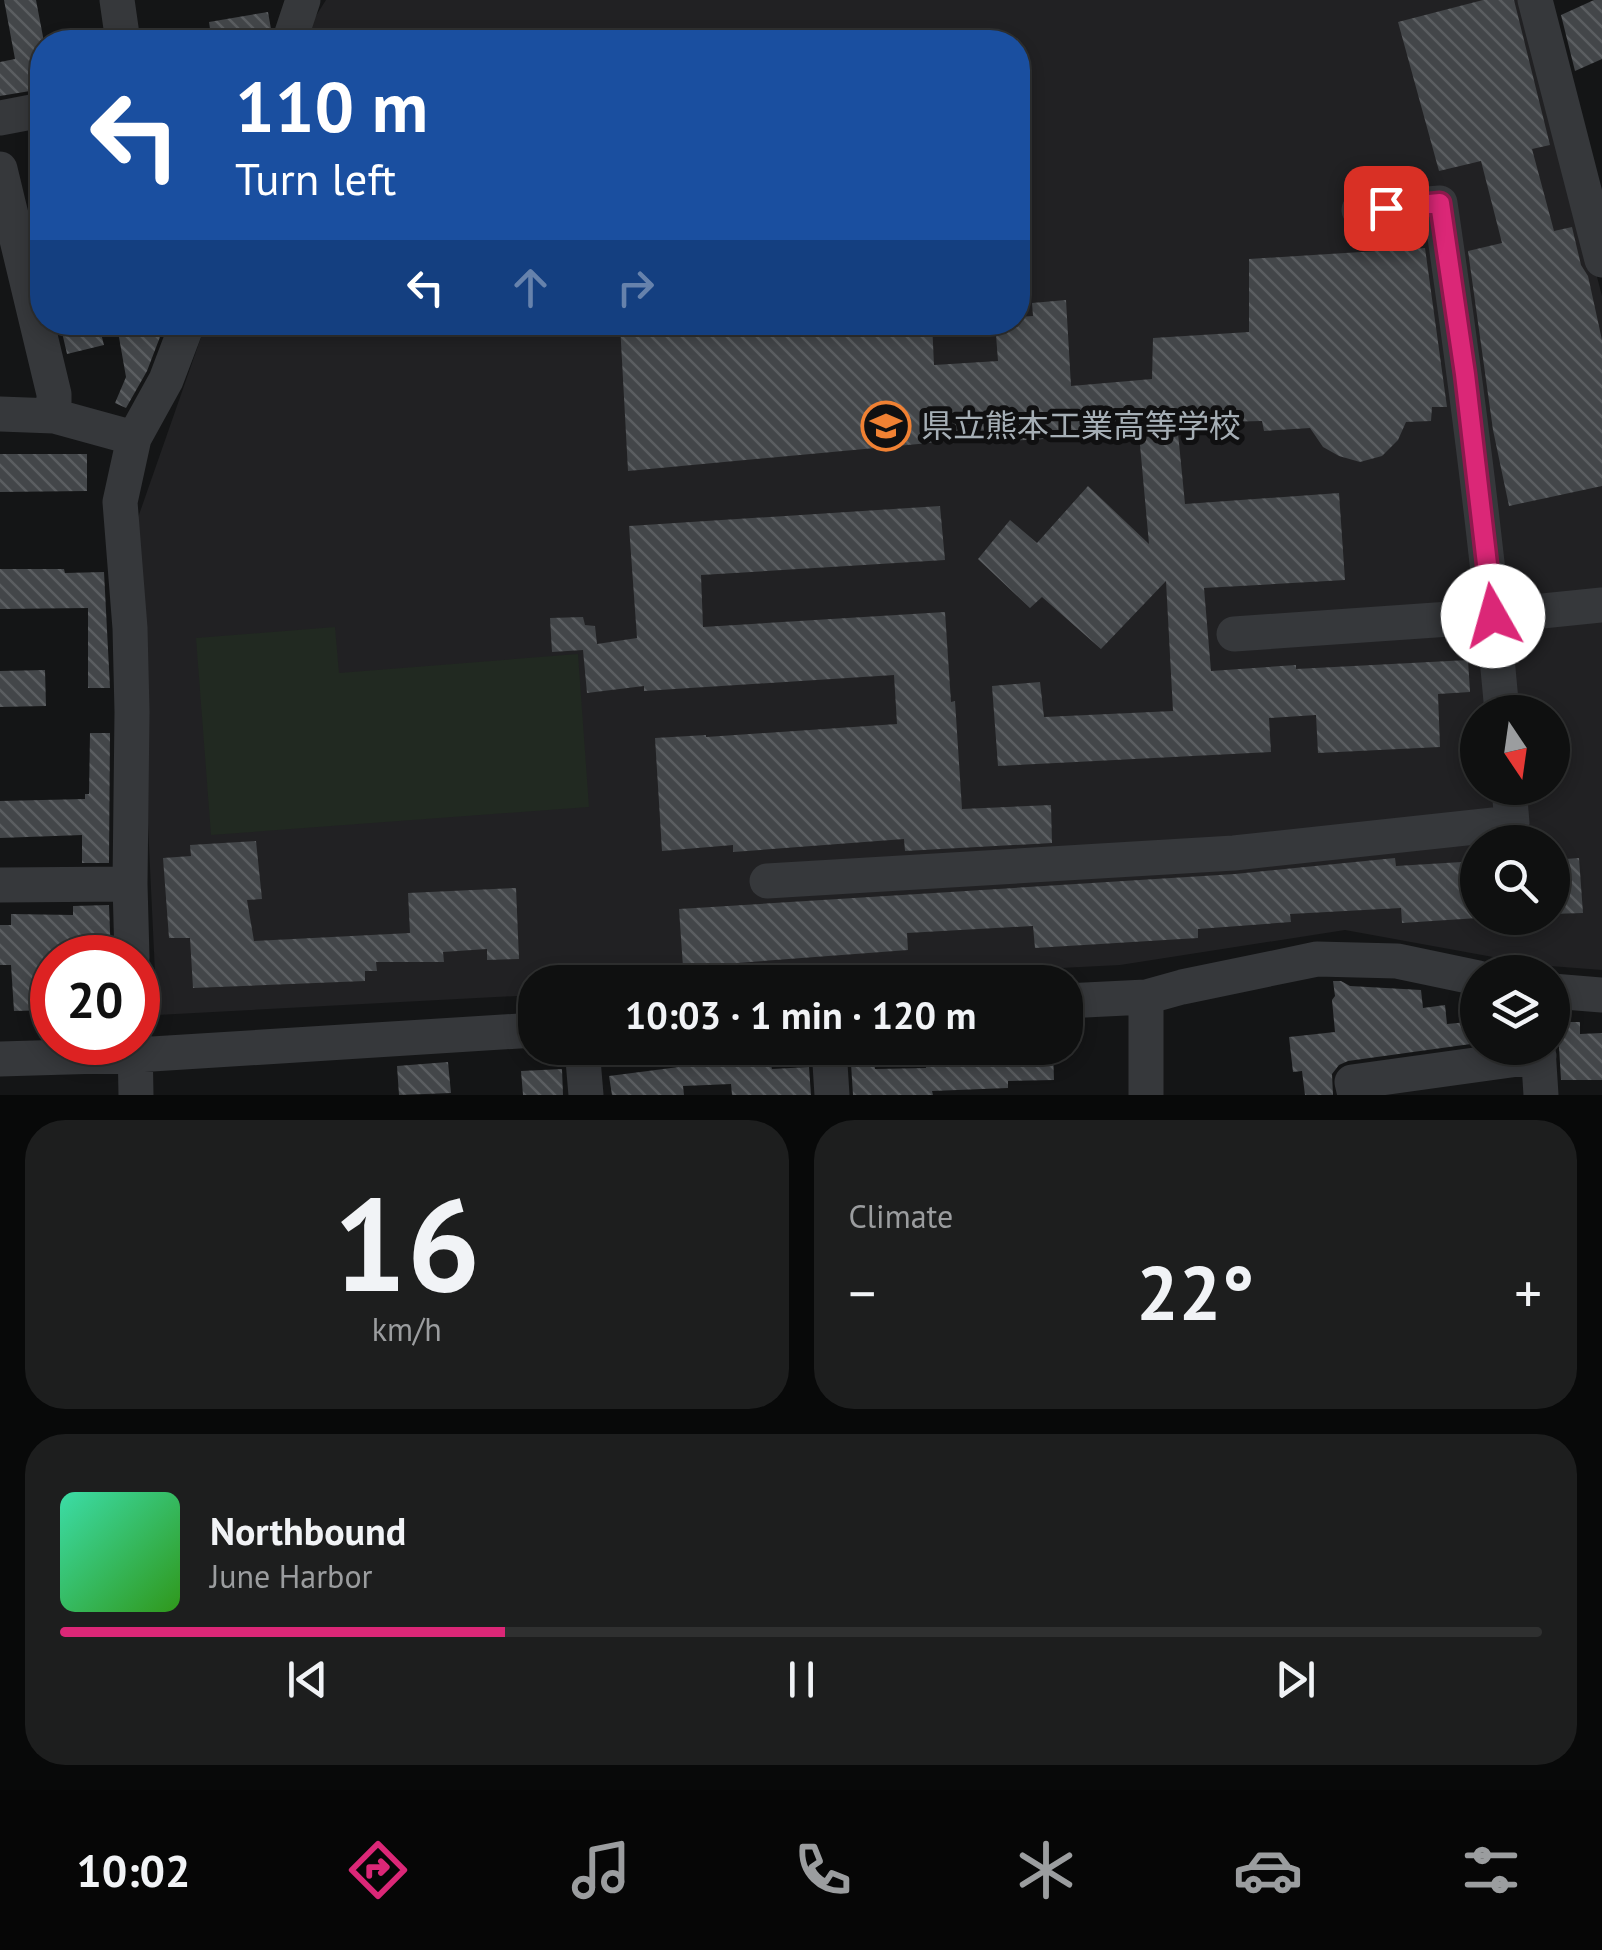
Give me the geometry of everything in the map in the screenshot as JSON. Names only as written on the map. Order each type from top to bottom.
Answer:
[{"type":"street","points":[[117,0],[122,30]]},
{"type":"street","points":[[293,30],[303,0]]},
{"type":"street","points":[[1536,0],[1602,260]]},
{"type":"street","points":[[0,118],[30,112]]},
{"type":"street","points":[[0,169],[30,254]]},
{"type":"street","points":[[1359,210],[1440,203],[1465,374],[1500,695]]},
{"type":"street","points":[[45,335],[54,416]]},
{"type":"street","points":[[131,935],[131,645],[120,502],[134,438],[166,380],[183,335]]},
{"type":"street","points":[[0,414],[54,416],[134,438]]},
{"type":"street","points":[[1234,634],[1602,605]]},
{"type":"street","points":[[767,881],[1234,853],[1512,823],[1510,805]]},
{"type":"street","points":[[0,885],[130,884]]},
{"type":"street","points":[[1083,1000],[1146,997],[1317,958],[1397,961],[1460,974]]},
{"type":"street","points":[[1570,992],[1602,995]]},
{"type":"street","points":[[1146,997],[1146,1095]]},
{"type":"street","points":[[160,1047],[518,1031]]},
{"type":"street","points":[[0,1058],[30,1056]]},
{"type":"street","points":[[135,1065],[136,1095]]},
{"type":"street","points":[[583,1065],[586,1095]]},
{"type":"street","points":[[830,1065],[832,1095]]},
{"type":"street","points":[[1355,1095],[1352,1082],[1460,1065]]},
{"type":"street","points":[[1539,1065],[1541,1095]]},
{"type":"shaded area","name":"県立熊本工業高等学校","points":[[326,0],[1525,0],[1602,296],[1602,970],[1570,968],[1570,955],[1482,955],[1345,930],[1120,965],[1083,967],[518,965],[518,996],[160,1015],[160,935],[153,935],[134,529],[202,335],[1030,335],[1030,30],[309,30]]},
{"type":"shaded area","points":[[335,627],[339,673],[578,654],[589,807],[211,835],[196,638]]},
{"type":"building","points":[[4,0],[36,0],[42,30],[30,30],[30,91],[0,96],[0,62],[15,59]]},
{"type":"building","points":[[1483,0],[1514,0],[1550,145],[1532,149],[1554,231],[1572,227],[1602,340],[1602,486],[1509,506],[1493,430],[1468,251],[1502,243],[1481,161],[1439,171],[1398,22]]},
{"type":"building","points":[[1602,0],[1602,59],[1575,71],[1561,15]]},
{"type":"building","points":[[268,12],[271,29],[210,30],[209,22]]},
{"type":"building","points":[[1425,248],[1447,407],[1432,407],[1431,421],[1406,422],[1398,440],[1382,456],[1360,462],[1323,447],[1310,428],[1264,431],[1262,421],[1177,423],[1185,504],[1339,493],[1345,580],[1204,588],[1211,671],[1468,660],[1470,692],[1438,694],[1440,747],[1318,753],[1316,715],[1269,718],[1271,752],[998,766],[992,686],[1040,682],[1044,717],[1173,711],[1166,581],[1101,649],[1042,597],[1030,608],[978,559],[1010,520],[1037,543],[1088,486],[1149,544],[1139,434],[990,442],[989,432],[940,437],[940,442],[628,471],[621,335],[933,335],[934,365],[998,361],[996,335],[1030,335],[1032,303],[1066,300],[1071,386],[1152,379],[1153,338],[1249,332],[1249,259]]},
{"type":"building","points":[[63,335],[101,335],[104,345],[67,354]]},
{"type":"building","points":[[119,335],[160,335],[147,371],[126,408],[115,403],[126,377]]},
{"type":"building","points":[[0,454],[87,454],[87,491],[0,492]]},
{"type":"building","points":[[940,506],[945,560],[701,575],[703,627],[945,612],[962,809],[1051,805],[1052,843],[905,851],[904,839],[733,852],[733,845],[662,851],[655,738],[897,724],[894,675],[644,691],[644,686],[587,693],[583,650],[552,652],[550,618],[583,617],[585,625],[595,626],[597,644],[637,638],[629,526]]},
{"type":"building","points":[[0,569],[104,572],[110,688],[88,688],[88,608],[0,609]]},
{"type":"building","points":[[45,670],[46,706],[0,707],[0,671]]},
{"type":"building","points":[[90,733],[110,733],[109,863],[82,863],[82,835],[0,838],[0,801],[85,799],[85,794],[89,794]]},
{"type":"building","points":[[256,841],[262,899],[247,900],[254,941],[410,933],[408,893],[516,888],[519,959],[487,960],[487,949],[443,952],[444,962],[376,962],[377,971],[365,971],[365,981],[193,988],[190,938],[169,938],[163,858],[191,856],[190,845]]},
{"type":"building","points":[[1395,858],[1396,866],[1460,862],[1460,919],[1402,923],[1401,908],[1290,914],[1291,922],[1198,929],[1198,938],[1035,948],[1033,926],[907,933],[908,950],[683,965],[679,909],[1235,874]]},
{"type":"building","points":[[1579,858],[1583,913],[1570,913],[1570,859]]},
{"type":"building","points":[[109,905],[110,935],[30,935],[30,1011],[14,1011],[11,965],[0,965],[0,925],[11,925],[11,914],[73,915],[73,906]]},
{"type":"building","points":[[1333,981],[1350,986],[1421,990],[1423,1008],[1445,1005],[1447,1024],[1460,1023],[1460,1045],[1348,1061],[1332,1074],[1333,1095],[1305,1095],[1302,1071],[1293,1072],[1289,1037],[1335,1032]]},
{"type":"building","points":[[1570,1022],[1580,1022],[1580,1034],[1602,1033],[1602,1080],[1561,1080],[1560,1065],[1570,1065]]},
{"type":"building","points":[[448,1062],[451,1093],[399,1095],[397,1066]]},
{"type":"building","points":[[694,1065],[809,1067],[811,1095],[732,1095],[731,1084],[683,1086],[684,1095],[612,1095],[609,1076]]},
{"type":"building","points":[[851,1065],[875,1065],[875,1069],[1054,1065],[1054,1080],[1008,1081],[1008,1088],[932,1091],[933,1095],[853,1095]]},
{"type":"building","points":[[562,1069],[563,1095],[523,1095],[521,1071]]},
{"type":"place","name":"県立熊本工業高等学校","points":[[886,426]]},
{"type":"route","points":[[1386,208],[1440,203],[1465,374],[1493,616]]}]
